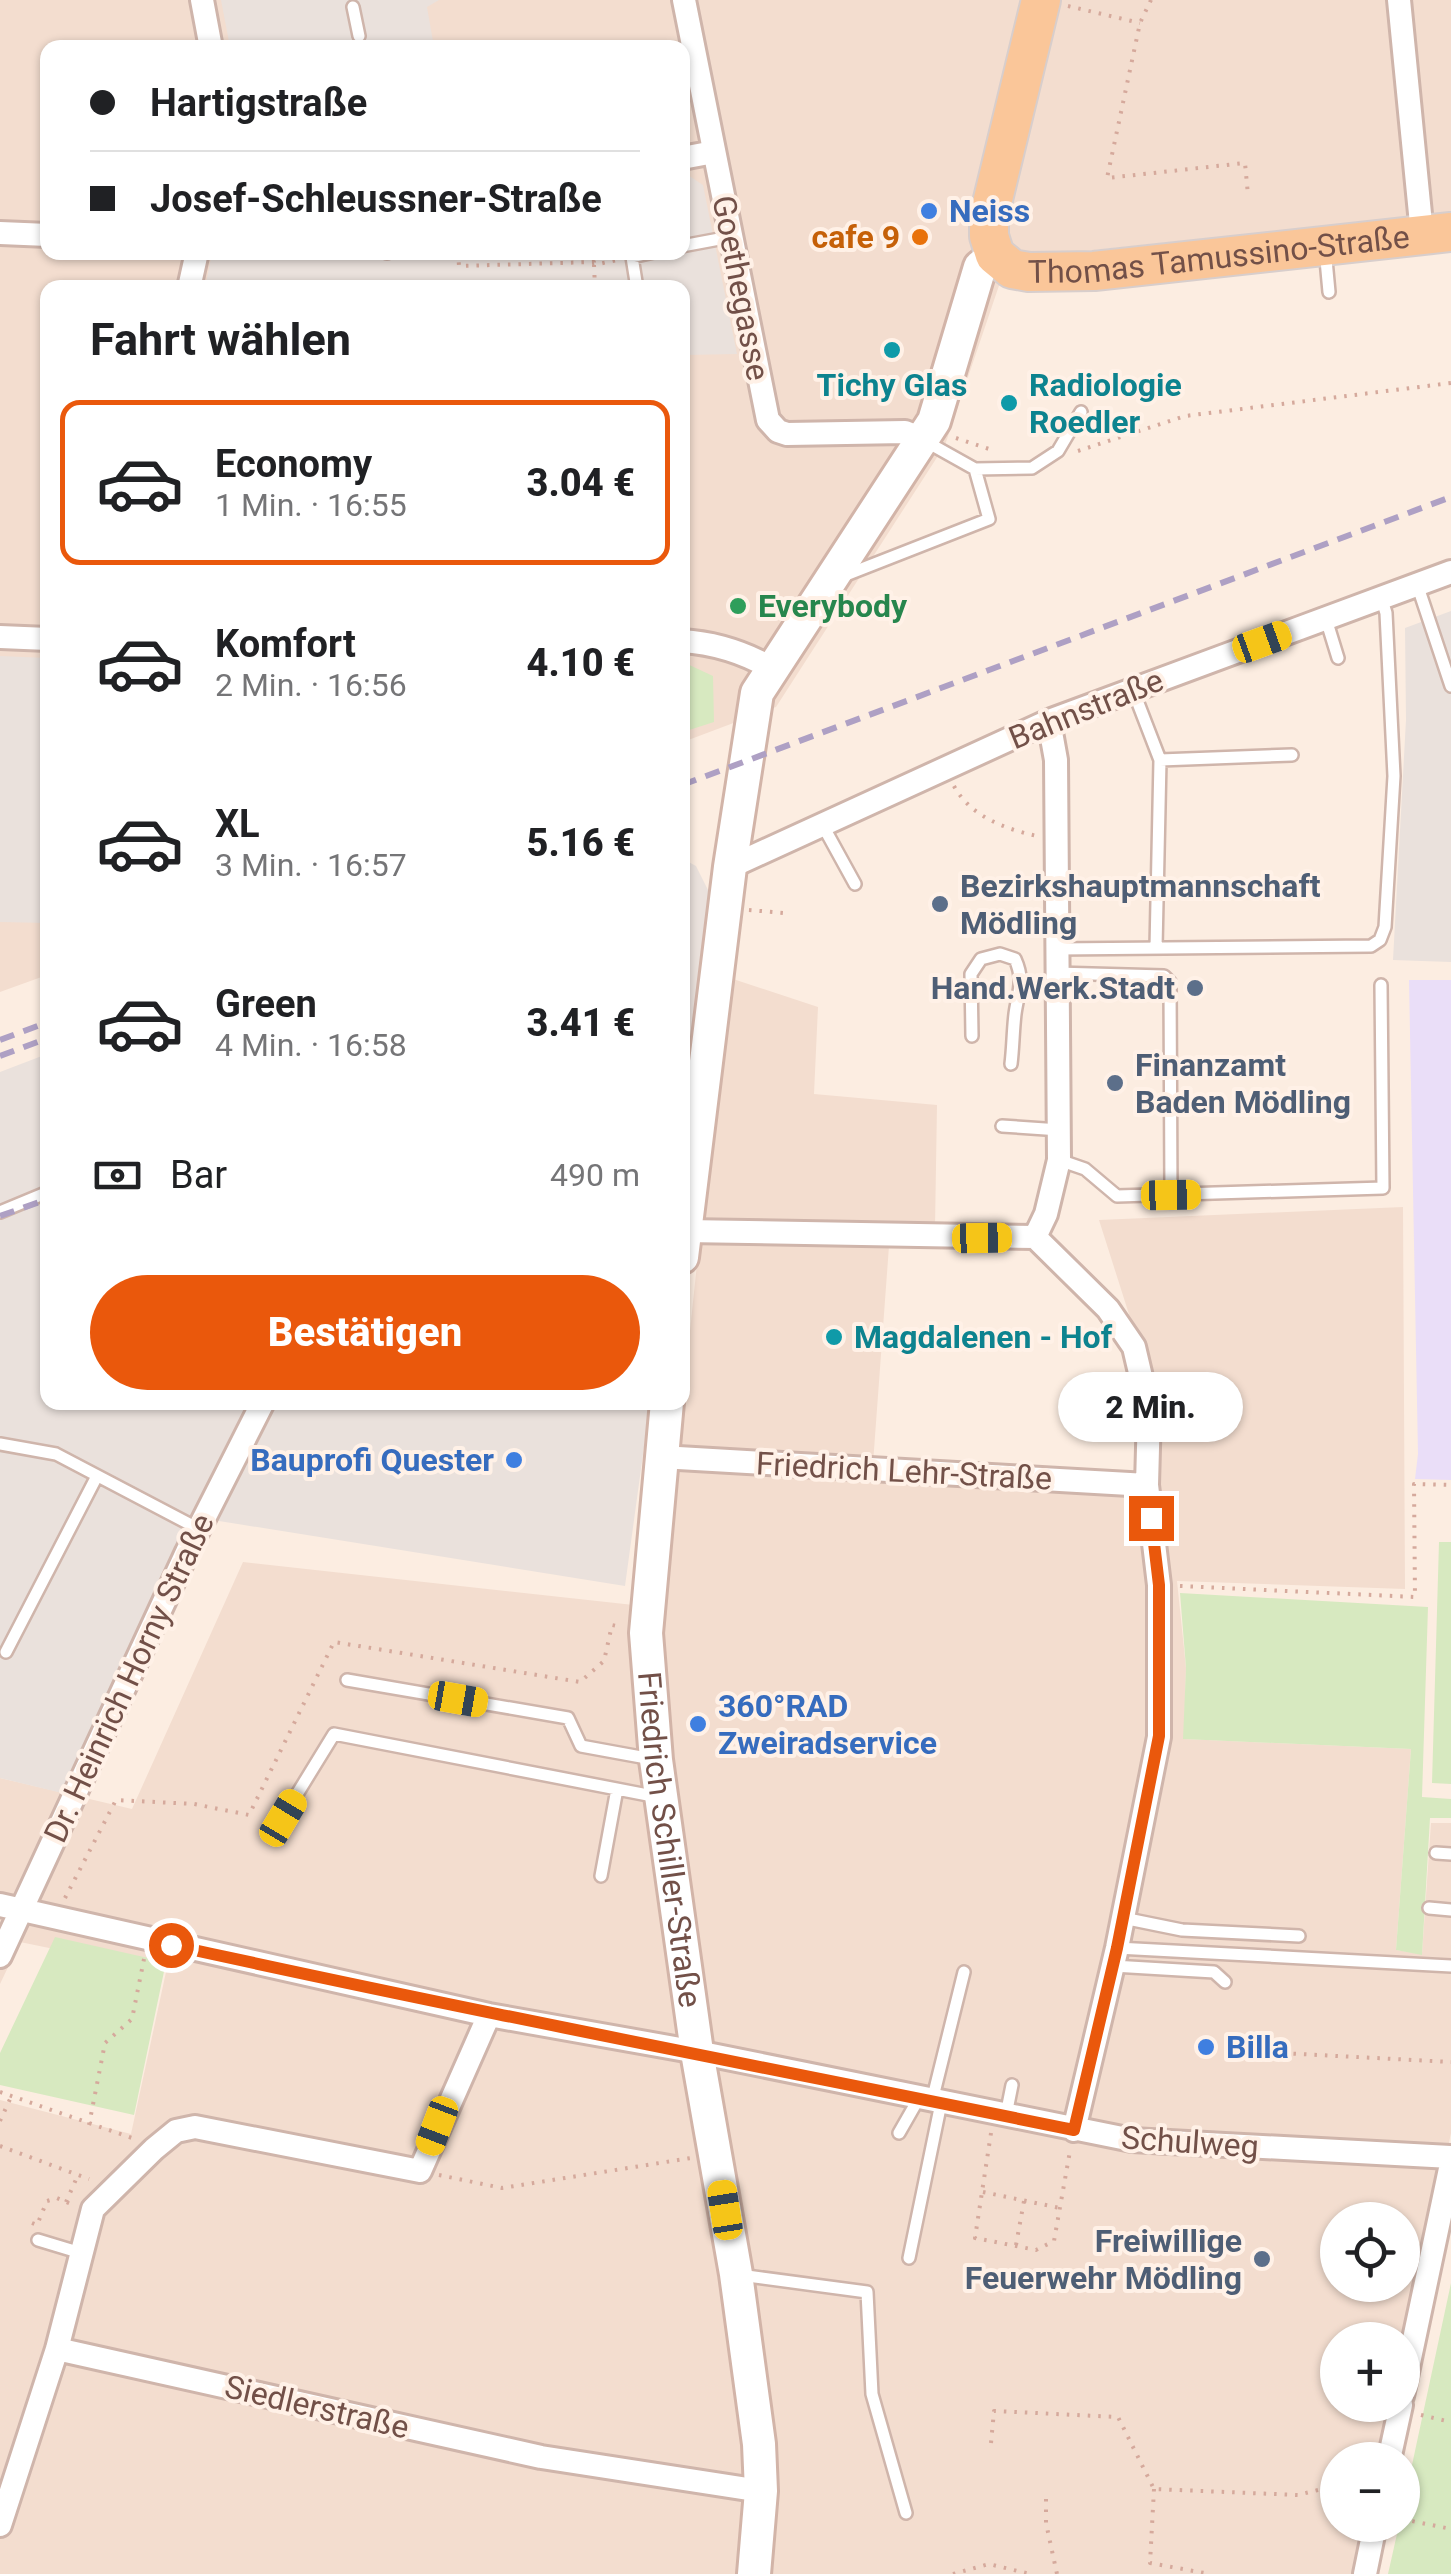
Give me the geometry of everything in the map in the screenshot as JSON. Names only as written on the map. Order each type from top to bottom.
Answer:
[{"type":"main road","points":[[995,256],[988,236],[988,216],[1047,1]]},
{"type":"main road","name":"Thomas Tamussino-Straße","points":[[995,256],[1012,269],[1029,272],[1094,270],[1436,233]]},
{"type":"street","points":[[202,0],[210,40]]},
{"type":"street","name":"Goethegasse","points":[[684,0],[772,426],[787,434],[927,430]]},
{"type":"street","points":[[1399,0],[1436,233]]},
{"type":"street","points":[[690,156],[714,152]]},
{"type":"street","points":[[0,233],[40,236]]},
{"type":"street","points":[[690,1195],[730,867],[756,694],[927,430],[972,332],[980,267],[995,256]]},
{"type":"street","name":"Bahnstraße","points":[[730,867],[1049,721],[1451,572]]},
{"type":"street","points":[[0,637],[40,639]]},
{"type":"street","points":[[690,642],[753,658],[771,668]]},
{"type":"street","points":[[1035,1236],[1046,1214],[1059,1160],[1060,1130],[1056,760],[1049,721]]},
{"type":"street","points":[[690,1244],[1035,1236],[1108,1310],[1134,1347],[1149,1411],[1147,1484],[1159,1585],[1159,1736],[1115,1957],[1074,2130]]},
{"type":"street","name":"Dr. Heinrich Horny Straße","points":[[0,1956],[10,1907],[260,1410]]},
{"type":"street","name":"Friedrich Schiller-Straße","points":[[666,1410],[646,1633],[656,1760],[697,2052],[736,2274],[760,2444],[761,2491],[754,2574]]},
{"type":"street","name":"Friedrich Lehr-Straße","points":[[661,1456],[1147,1484]]},
{"type":"street","name":"Schulweg","points":[[10,1907],[489,2014],[697,2052],[1074,2130],[1132,2140],[1451,2161]]},
{"type":"street","points":[[0,2525],[57,2349],[92,2213],[113,2188],[176,2131],[195,2126],[420,2170],[489,2014]]},
{"type":"street","points":[[1417,2322],[1451,2161]]},
{"type":"street","name":"Siedlerstraße","points":[[57,2349],[542,2458],[761,2491]]},
{"type":"street","points":[[1365,2574],[1372,2542]]},
{"type":"lane","points":[[353,7],[359,36]]},
{"type":"lane","points":[[690,244],[730,237]]},
{"type":"lane","points":[[1324,245],[1329,292]]},
{"type":"lane","points":[[975,469],[1032,468],[1058,451],[1081,412]]},
{"type":"lane","points":[[827,582],[990,519],[975,469],[927,430]]},
{"type":"lane","points":[[1416,584],[1451,686]]},
{"type":"lane","points":[[1056,949],[1371,946],[1380,940],[1385,928],[1394,776],[1386,613],[1380,598]]},
{"type":"lane","points":[[1326,618],[1338,658]]},
{"type":"lane","points":[[1132,690],[1160,760],[1156,948]]},
{"type":"lane","points":[[1160,760],[1292,754]]},
{"type":"lane","points":[[822,824],[855,884]]},
{"type":"lane","points":[[972,1036],[971,974],[981,958],[1000,954],[1014,959],[1022,975],[1022,992],[1015,1011],[1011,1064]]},
{"type":"lane","points":[[1056,973],[1164,976],[1170,982],[1171,1195]]},
{"type":"lane","points":[[1059,1160],[1085,1168],[1117,1196],[1383,1188],[1380,985]]},
{"type":"lane","points":[[1002,1126],[1060,1130]]},
{"type":"lane","points":[[0,1212],[40,1195]]},
{"type":"lane","points":[[0,1444],[56,1454],[198,1529]]},
{"type":"lane","points":[[6,1652],[97,1476]]},
{"type":"lane","points":[[347,1680],[568,1718],[581,1746],[656,1760]]},
{"type":"lane","points":[[283,1818],[334,1734],[662,1798]]},
{"type":"lane","points":[[601,1876],[617,1789]]},
{"type":"lane","points":[[1436,1853],[1451,1854]]},
{"type":"lane","points":[[1430,1908],[1451,1910]]},
{"type":"lane","points":[[1122,1918],[1182,1930],[1299,1936]]},
{"type":"lane","points":[[1115,1957],[1451,1966]]},
{"type":"lane","points":[[1115,1957],[1214,1972],[1225,1982]]},
{"type":"lane","points":[[909,2258],[931,2101],[964,1972]]},
{"type":"lane","points":[[1001,2115],[1012,2085]]},
{"type":"lane","points":[[898,2133],[931,2101]]},
{"type":"lane","points":[[38,2240],[81,2253]]},
{"type":"lane","points":[[736,2274],[866,2292],[872,2394],[906,2513]]},
{"type":"path","points":[[1152,0],[1140,23],[1107,178],[1245,163],[1248,195]]},
{"type":"path","points":[[1047,1],[1140,23]]},
{"type":"path","points":[[459,260],[459,266],[594,262],[595,280]]},
{"type":"path","points":[[594,265],[618,260]]},
{"type":"path","points":[[1058,451],[1076,452],[1185,416],[1451,384]]},
{"type":"path","points":[[927,430],[997,452]]},
{"type":"path","points":[[944,769],[959,796],[984,818],[1056,840]]},
{"type":"path","points":[[725,908],[784,913]]},
{"type":"path","points":[[1159,1585],[1415,1596],[1414,1484],[1451,1485]]},
{"type":"path","points":[[56,1916],[116,1800],[194,1804]]},
{"type":"path","points":[[89,2125],[105,2044],[132,2019],[148,1939]]},
{"type":"path","points":[[1262,2052],[1451,2062]]},
{"type":"path","points":[[0,2092],[154,2149]]},
{"type":"path","points":[[0,2120],[11,2097]]},
{"type":"path","points":[[1001,2115],[980,2187],[983,2192],[975,2238],[1036,2250],[1054,2241],[1074,2130]]},
{"type":"path","points":[[0,2146],[113,2188]]},
{"type":"path","points":[[420,2170],[502,2188],[716,2154]]},
{"type":"path","points":[[66,2202],[78,2175]]},
{"type":"path","points":[[983,2192],[1060,2208]]},
{"type":"path","points":[[32,2222],[37,2225],[47,2201],[57,2198],[92,2213]]},
{"type":"path","points":[[1016,2246],[1024,2200]]},
{"type":"path","points":[[991,2443],[994,2411],[1118,2417],[1154,2489],[1150,2564],[1210,2574]]},
{"type":"path","points":[[1420,2413],[1451,2422]]},
{"type":"path","points":[[1154,2489],[1298,2495],[1320,2490]]},
{"type":"path","points":[[1046,2498],[1046,2523],[1057,2574]]},
{"type":"path","points":[[1420,2523],[1451,2529]]},
{"type":"path","points":[[953,2574],[989,2564],[1030,2574]]},
{"type":"shaded area","points":[[0,0],[1451,0],[1451,213],[1008,259],[945,445],[776,707],[690,739],[690,280],[40,280],[40,978],[0,992]]},
{"type":"shaded area","points":[[221,0],[439,0],[427,7],[433,40],[229,40]]},
{"type":"shaded area","points":[[690,176],[703,185],[737,354],[690,355],[690,280],[207,280],[211,260],[690,260]]},
{"type":"shaded area","points":[[1451,611],[1451,962],[1393,960],[1406,720],[1405,628]]},
{"type":"shaded area","points":[[0,656],[40,658],[40,923],[0,922]]},
{"type":"shaded area","points":[[690,863],[696,866],[714,902],[690,1109]]},
{"type":"shaded area","points":[[727,977],[818,1007],[814,1094],[937,1105],[935,1227],[889,1246],[872,1477],[1140,1493],[1148,1374],[1099,1220],[1403,1207],[1405,1589],[1177,1581],[1186,1668],[1184,1739],[1411,1749],[1396,1950],[1422,1954],[1431,1823],[1451,1823],[1451,2133],[1420,2282],[1420,2202],[1320,2202],[1320,2302],[1416,2302],[1412,2322],[1320,2322],[1320,2422],[1391,2422],[1387,2442],[1320,2442],[1320,2542],[1366,2542],[1359,2574],[0,2574],[0,2100],[131,2134],[166,1972],[20,1942],[0,1984],[0,1778],[132,1809],[243,1562],[661,1608],[682,1410],[690,1410],[690,1331]]},
{"type":"shaded area","points":[[1409,980],[1451,980],[1451,1480],[1415,1479],[1418,1454]]},
{"type":"shaded area","points":[[40,1057],[40,1410],[649,1410],[625,1586],[194,1517],[62,1793],[0,1778],[0,1072]]},
{"type":"green space","points":[[690,665],[713,676],[714,722],[690,730]]},
{"type":"green space","points":[[1439,1542],[1451,1542],[1451,1784],[1432,1783]]},
{"type":"green space","points":[[1180,1593],[1428,1607],[1422,1797],[1451,1799],[1451,1818],[1430,1818],[1422,1955],[1396,1950],[1411,1749],[1183,1739],[1186,1668]]},
{"type":"green space","points":[[55,1937],[166,1962],[134,2115],[0,2085],[0,2053]]},
{"type":"green space","points":[[1451,2283],[1451,2574],[1388,2574],[1395,2542],[1420,2542],[1420,2442],[1417,2442]]},
{"type":"railway","points":[[690,782],[1451,497]]},
{"type":"railway","points":[[0,1040],[40,1025]]},
{"type":"railway","points":[[0,1056],[40,1041]]},
{"type":"railway","points":[[0,1216],[40,1202]]},
{"type":"place","name":"Neiss","points":[[929,211]]},
{"type":"place","name":"cafe 9","points":[[920,237]]},
{"type":"place","name":"Tichy Glas","points":[[892,350]]},
{"type":"place","name":"Radiologie Roedler","points":[[1009,403]]},
{"type":"place","name":"Everybody","points":[[738,606]]},
{"type":"place","name":"Bezirkshauptmannschaft Mödling","points":[[940,904]]},
{"type":"place","name":"Hand.Werk.Stadt","points":[[1195,988]]},
{"type":"place","name":"Finanzamt Baden Mödling","points":[[1115,1083]]},
{"type":"place","name":"Magdalenen - Hof","points":[[834,1337]]},
{"type":"place","name":"Bauprofi Quester","points":[[514,1460]]},
{"type":"place","name":"360°RAD Zweiradservice","points":[[698,1724]]},
{"type":"place","name":"Billa","points":[[1206,2047]]},
{"type":"place","name":"Freiwillige Feuerwehr Mödling","points":[[1262,2259]]},
{"type":"route","points":[[171,1945],[489,2014],[697,2052],[1074,2130],[1117,1948],[1159,1736],[1159,1585],[1151,1518]]}]
